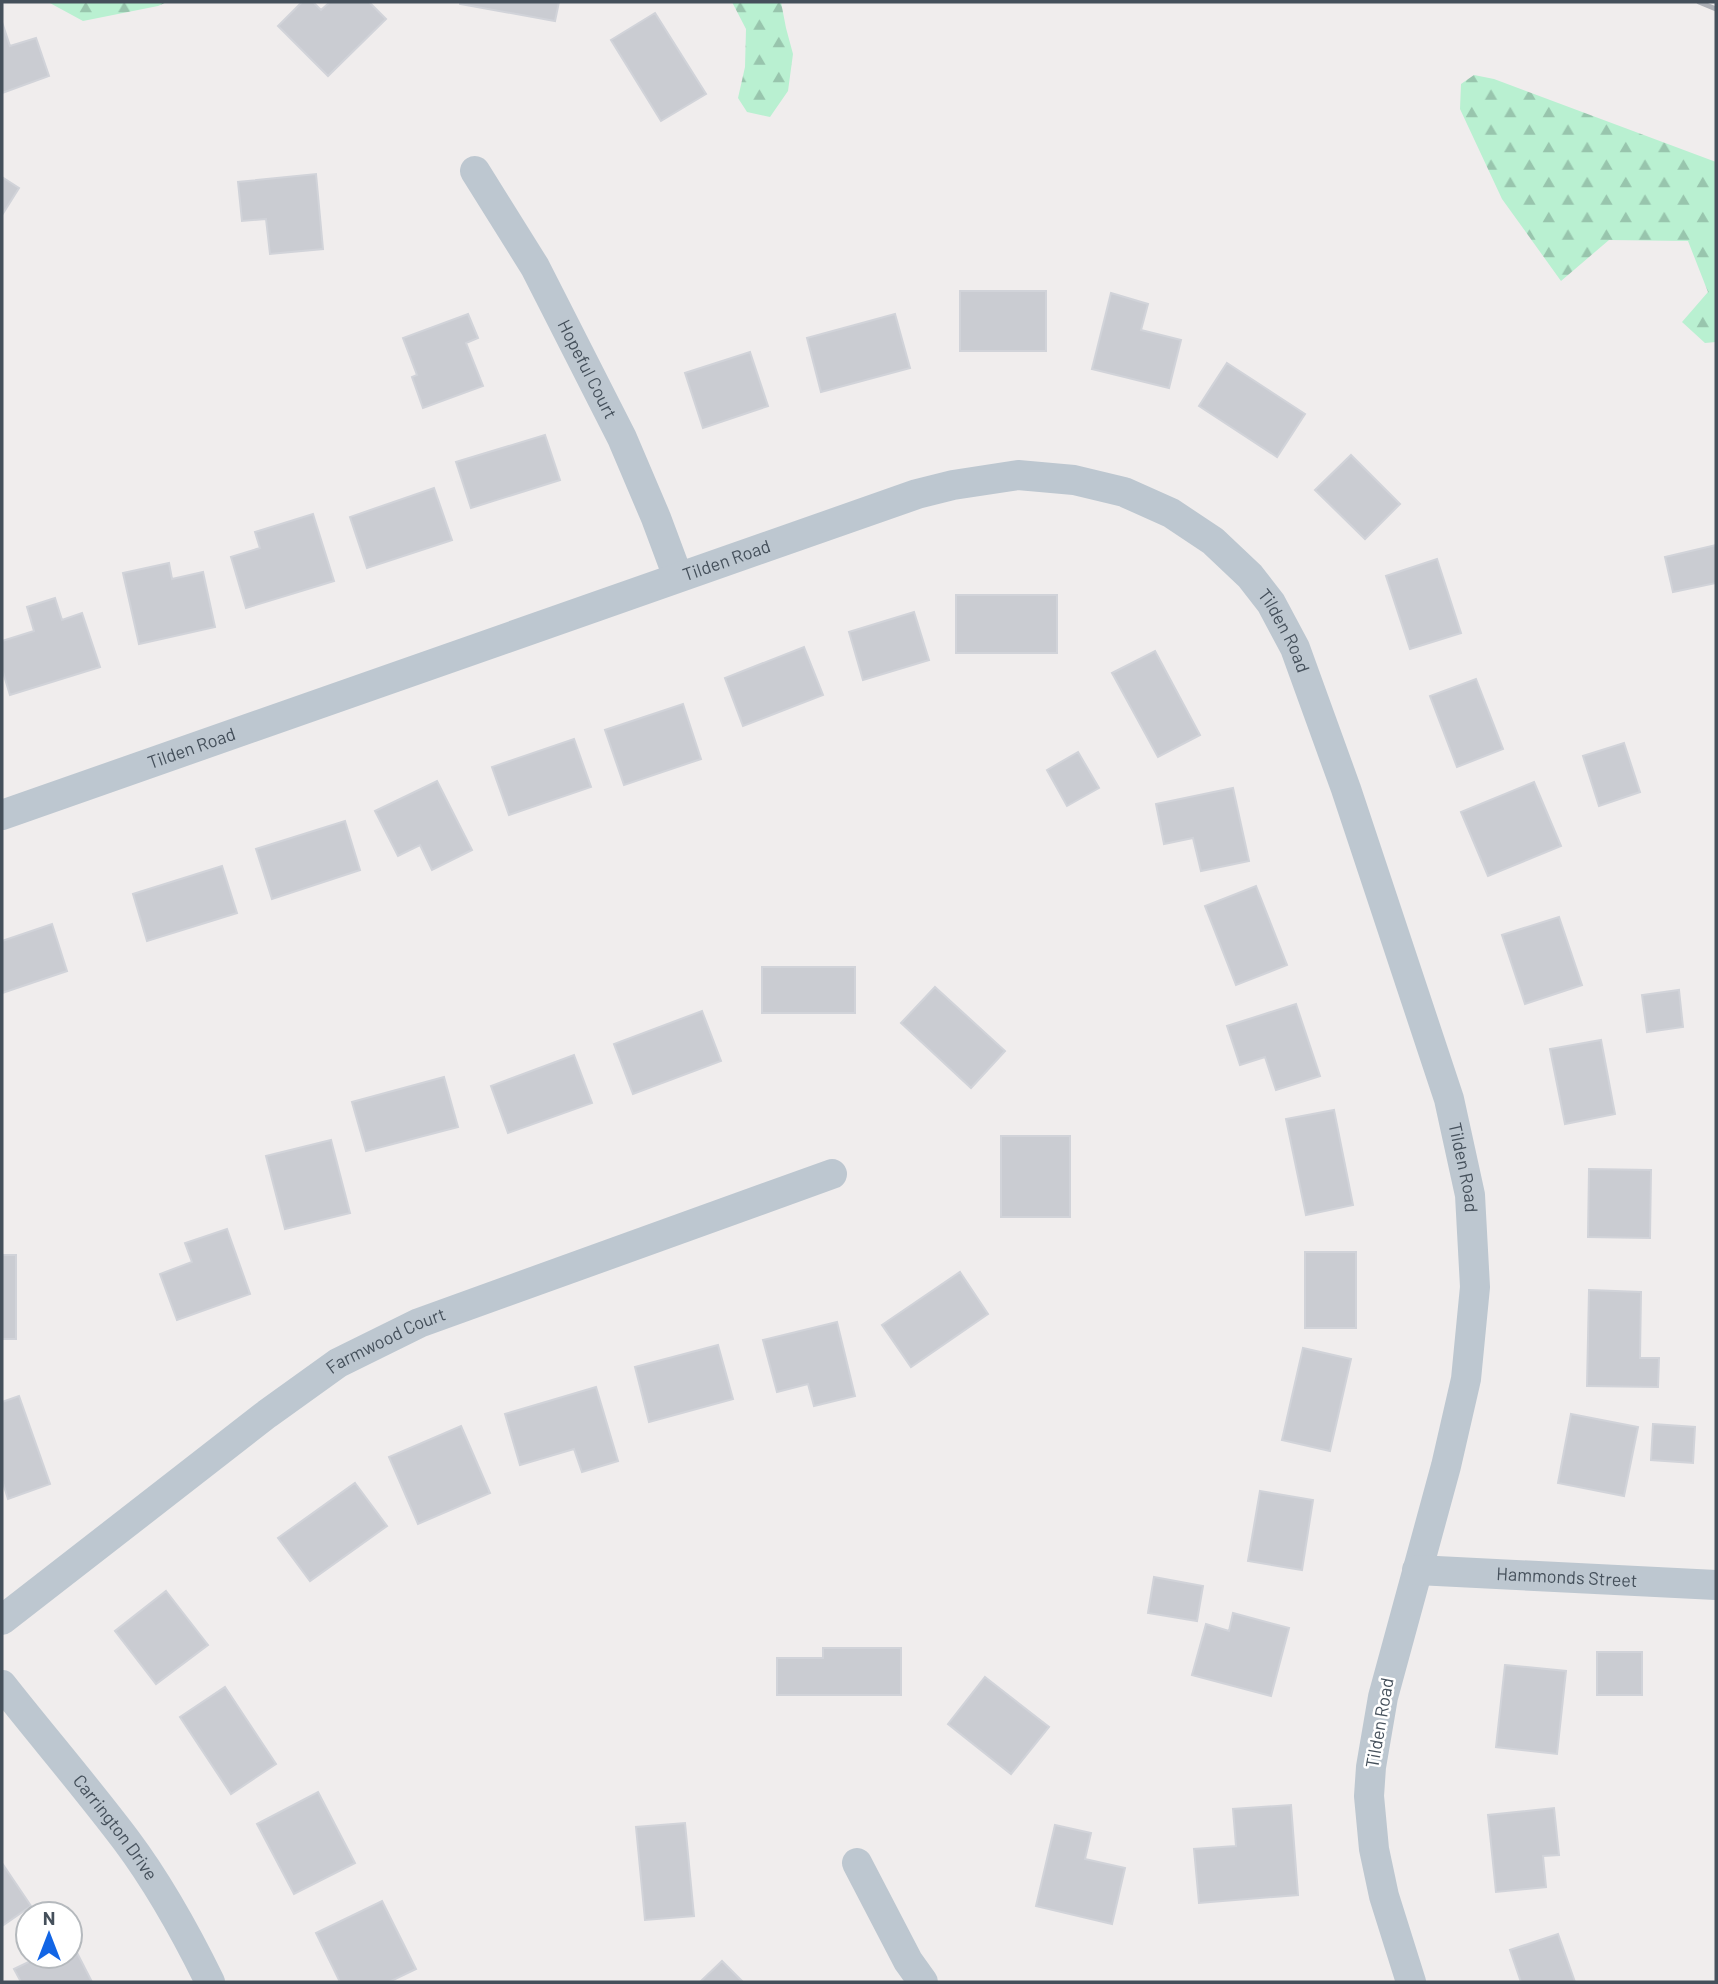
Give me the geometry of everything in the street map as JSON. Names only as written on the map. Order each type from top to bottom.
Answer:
[{"type":"street","name":"Hopeful Court","points":[[475,171],[535,267],[622,438],[678,577]]},
{"type":"street","name":"Tilden Road","points":[[2,815],[678,577],[918,494],[953,485],[1018,475],[1074,480],[1124,492],[1171,513],[1213,541],[1250,576],[1271,603],[1295,648],[1351,802],[1449,1099],[1470,1195],[1475,1287],[1466,1379],[1446,1466],[1383,1697],[1371,1766],[1374,1849],[1384,1896],[1411,1982]]},
{"type":"street","name":"Farmwood Court","points":[[2,1620],[267,1414],[338,1363],[419,1323],[832,1174]]},
{"type":"street","name":"Hammonds Street","points":[[1417,1570],[1716,1585]]},
{"type":"street","name":"Carrington Drive","points":[[2,1685],[126,1841],[164,1897],[210,1982]]},
{"type":"street","points":[[857,1863],[908,1961],[923,1982]]},
{"type":"green space","points":[[48,2],[167,2],[83,21]]},
{"type":"green space","points":[[732,2],[781,2],[793,54],[788,91],[770,117],[747,112],[738,98],[745,67],[746,29]]},
{"type":"green space","points":[[1474,75],[1494,79],[1716,162],[1716,342],[1705,343],[1682,322],[1708,292],[1688,241],[1609,240],[1561,281],[1502,199],[1460,109],[1461,84]]},
{"type":"building","points":[[302,2],[313,2],[321,10],[330,2],[369,2],[386,19],[328,76],[278,26]]},
{"type":"building","points":[[460,2],[559,2],[555,21]]},
{"type":"building","points":[[655,13],[706,94],[661,121],[611,40]]},
{"type":"building","points":[[2,22],[10,46],[36,38],[49,76],[2,93]]},
{"type":"building","points":[[316,174],[323,249],[270,254],[266,219],[242,221],[238,182]]},
{"type":"building","points":[[2,177],[19,188],[2,215]]},
{"type":"building","points":[[960,291],[1046,291],[1046,351],[960,351]]},
{"type":"building","points":[[1111,293],[1148,304],[1141,330],[1181,340],[1169,388],[1092,369]]},
{"type":"building","points":[[468,314],[478,338],[466,343],[483,386],[423,408],[412,377],[417,375],[403,338]]},
{"type":"building","points":[[895,314],[910,368],[821,392],[807,338]]},
{"type":"building","points":[[750,352],[768,406],[703,428],[685,373]]},
{"type":"building","points":[[1227,363],[1305,414],[1277,457],[1199,406]]},
{"type":"building","points":[[545,435],[560,480],[471,508],[456,462]]},
{"type":"building","points":[[1351,455],[1400,504],[1365,539],[1315,490]]},
{"type":"building","points":[[434,488],[452,540],[367,568],[350,517]]},
{"type":"building","points":[[313,514],[334,581],[246,608],[231,557],[260,548],[255,532]]},
{"type":"building","points":[[1716,545],[1716,583],[1673,592],[1665,557]]},
{"type":"building","points":[[1437,559],[1461,633],[1410,649],[1386,576]]},
{"type":"building","points":[[169,563],[172,579],[203,572],[215,627],[139,644],[123,573]]},
{"type":"building","points":[[956,595],[1057,595],[1057,653],[956,653]]},
{"type":"building","points":[[55,598],[62,620],[82,613],[100,667],[10,695],[2,669],[2,641],[34,631],[27,607]]},
{"type":"building","points":[[914,612],[929,660],[863,680],[849,632]]},
{"type":"building","points":[[804,647],[823,695],[743,726],[725,678]]},
{"type":"building","points":[[1155,651],[1200,735],[1158,757],[1112,673]]},
{"type":"building","points":[[1476,679],[1503,749],[1457,767],[1430,696]]},
{"type":"building","points":[[683,704],[701,759],[624,785],[605,730]]},
{"type":"building","points":[[574,739],[591,787],[509,815],[492,767]]},
{"type":"building","points":[[1624,743],[1640,792],[1599,806],[1583,756]]},
{"type":"building","points":[[1078,752],[1099,788],[1067,806],[1047,770]]},
{"type":"building","points":[[437,781],[472,850],[432,870],[420,845],[398,856],[375,811]]},
{"type":"building","points":[[1534,782],[1561,846],[1488,876],[1461,812]]},
{"type":"building","points":[[1233,788],[1249,861],[1201,871],[1193,838],[1164,844],[1156,804]]},
{"type":"building","points":[[345,821],[360,870],[272,899],[256,849]]},
{"type":"building","points":[[222,866],[237,913],[147,941],[133,894]]},
{"type":"building","points":[[1256,886],[1287,965],[1236,985],[1205,906]]},
{"type":"building","points":[[1559,917],[1582,985],[1525,1004],[1502,935]]},
{"type":"building","points":[[52,924],[67,971],[2,993],[2,941]]},
{"type":"building","points":[[762,967],[855,967],[855,1013],[762,1013]]},
{"type":"building","points":[[935,987],[1005,1051],[971,1088],[901,1023]]},
{"type":"building","points":[[1679,990],[1683,1027],[1647,1032],[1642,995]]},
{"type":"building","points":[[1296,1004],[1320,1076],[1276,1090],[1265,1057],[1240,1065],[1227,1026]]},
{"type":"building","points":[[702,1011],[721,1061],[633,1094],[614,1044]]},
{"type":"building","points":[[1601,1040],[1615,1114],[1565,1124],[1550,1049]]},
{"type":"building","points":[[574,1055],[592,1103],[508,1133],[491,1086]]},
{"type":"building","points":[[444,1077],[458,1127],[366,1151],[352,1102]]},
{"type":"building","points":[[1334,1110],[1353,1205],[1306,1215],[1286,1119]]},
{"type":"building","points":[[1001,1136],[1070,1136],[1070,1217],[1001,1217]]},
{"type":"building","points":[[331,1140],[350,1213],[285,1229],[266,1156]]},
{"type":"building","points":[[1589,1169],[1651,1170],[1650,1238],[1588,1237]]},
{"type":"building","points":[[227,1229],[250,1294],[177,1320],[160,1274],[192,1262],[185,1243]]},
{"type":"building","points":[[1305,1252],[1356,1252],[1356,1328],[1305,1328]]},
{"type":"building","points":[[2,1255],[16,1255],[16,1339],[2,1339]]},
{"type":"building","points":[[960,1272],[988,1314],[911,1367],[882,1325]]},
{"type":"building","points":[[1589,1290],[1641,1292],[1640,1358],[1659,1358],[1658,1387],[1587,1386]]},
{"type":"building","points":[[837,1322],[855,1396],[814,1406],[808,1384],[777,1392],[763,1340]]},
{"type":"building","points":[[718,1345],[733,1399],[649,1422],[635,1367]]},
{"type":"building","points":[[1303,1348],[1351,1359],[1330,1451],[1282,1440]]},
{"type":"building","points":[[596,1387],[618,1461],[582,1472],[574,1449],[520,1465],[505,1414]]},
{"type":"building","points":[[19,1396],[50,1484],[8,1499],[2,1480],[2,1402]]},
{"type":"building","points":[[1571,1414],[1638,1427],[1624,1496],[1558,1483]]},
{"type":"building","points":[[1653,1424],[1695,1427],[1693,1463],[1651,1460]]},
{"type":"building","points":[[461,1426],[490,1493],[418,1524],[389,1457]]},
{"type":"building","points":[[355,1483],[387,1526],[310,1581],[278,1538]]},
{"type":"building","points":[[1260,1491],[1313,1500],[1302,1570],[1248,1561]]},
{"type":"building","points":[[1154,1577],[1203,1586],[1197,1621],[1148,1613]]},
{"type":"building","points":[[166,1591],[208,1645],[156,1684],[115,1631]]},
{"type":"building","points":[[1233,1613],[1289,1628],[1271,1696],[1192,1675],[1206,1624],[1229,1631]]},
{"type":"building","points":[[823,1648],[901,1648],[901,1695],[777,1695],[777,1658],[823,1658]]},
{"type":"building","points":[[1597,1652],[1642,1652],[1642,1695],[1597,1695]]},
{"type":"building","points":[[1505,1665],[1566,1671],[1557,1754],[1496,1747]]},
{"type":"building","points":[[985,1677],[1049,1727],[1011,1774],[948,1724]]},
{"type":"building","points":[[225,1687],[276,1764],[231,1794],[180,1717]]},
{"type":"building","points":[[318,1792],[355,1863],[294,1894],[257,1824]]},
{"type":"building","points":[[1291,1805],[1298,1895],[1199,1903],[1194,1849],[1236,1846],[1233,1809]]},
{"type":"building","points":[[1554,1808],[1559,1855],[1543,1856],[1546,1887],[1496,1892],[1488,1815]]},
{"type":"building","points":[[685,1823],[694,1916],[645,1920],[636,1827]]},
{"type":"building","points":[[1055,1825],[1091,1833],[1085,1859],[1125,1868],[1112,1924],[1036,1906]]},
{"type":"building","points":[[2,1863],[27,1900],[14,1900],[14,1918],[2,1926]]},
{"type":"building","points":[[382,1901],[416,1969],[389,1982],[340,1982],[316,1933]]},
{"type":"building","points":[[1558,1934],[1575,1982],[1521,1982],[1510,1950]]},
{"type":"building","points":[[722,1961],[743,1982],[700,1982]]},
{"type":"building","points":[[84,1966],[92,1982],[21,1982],[15,1970],[84,1970]]},
{"type":"railway","points":[[1699,2],[1716,9]]}]
